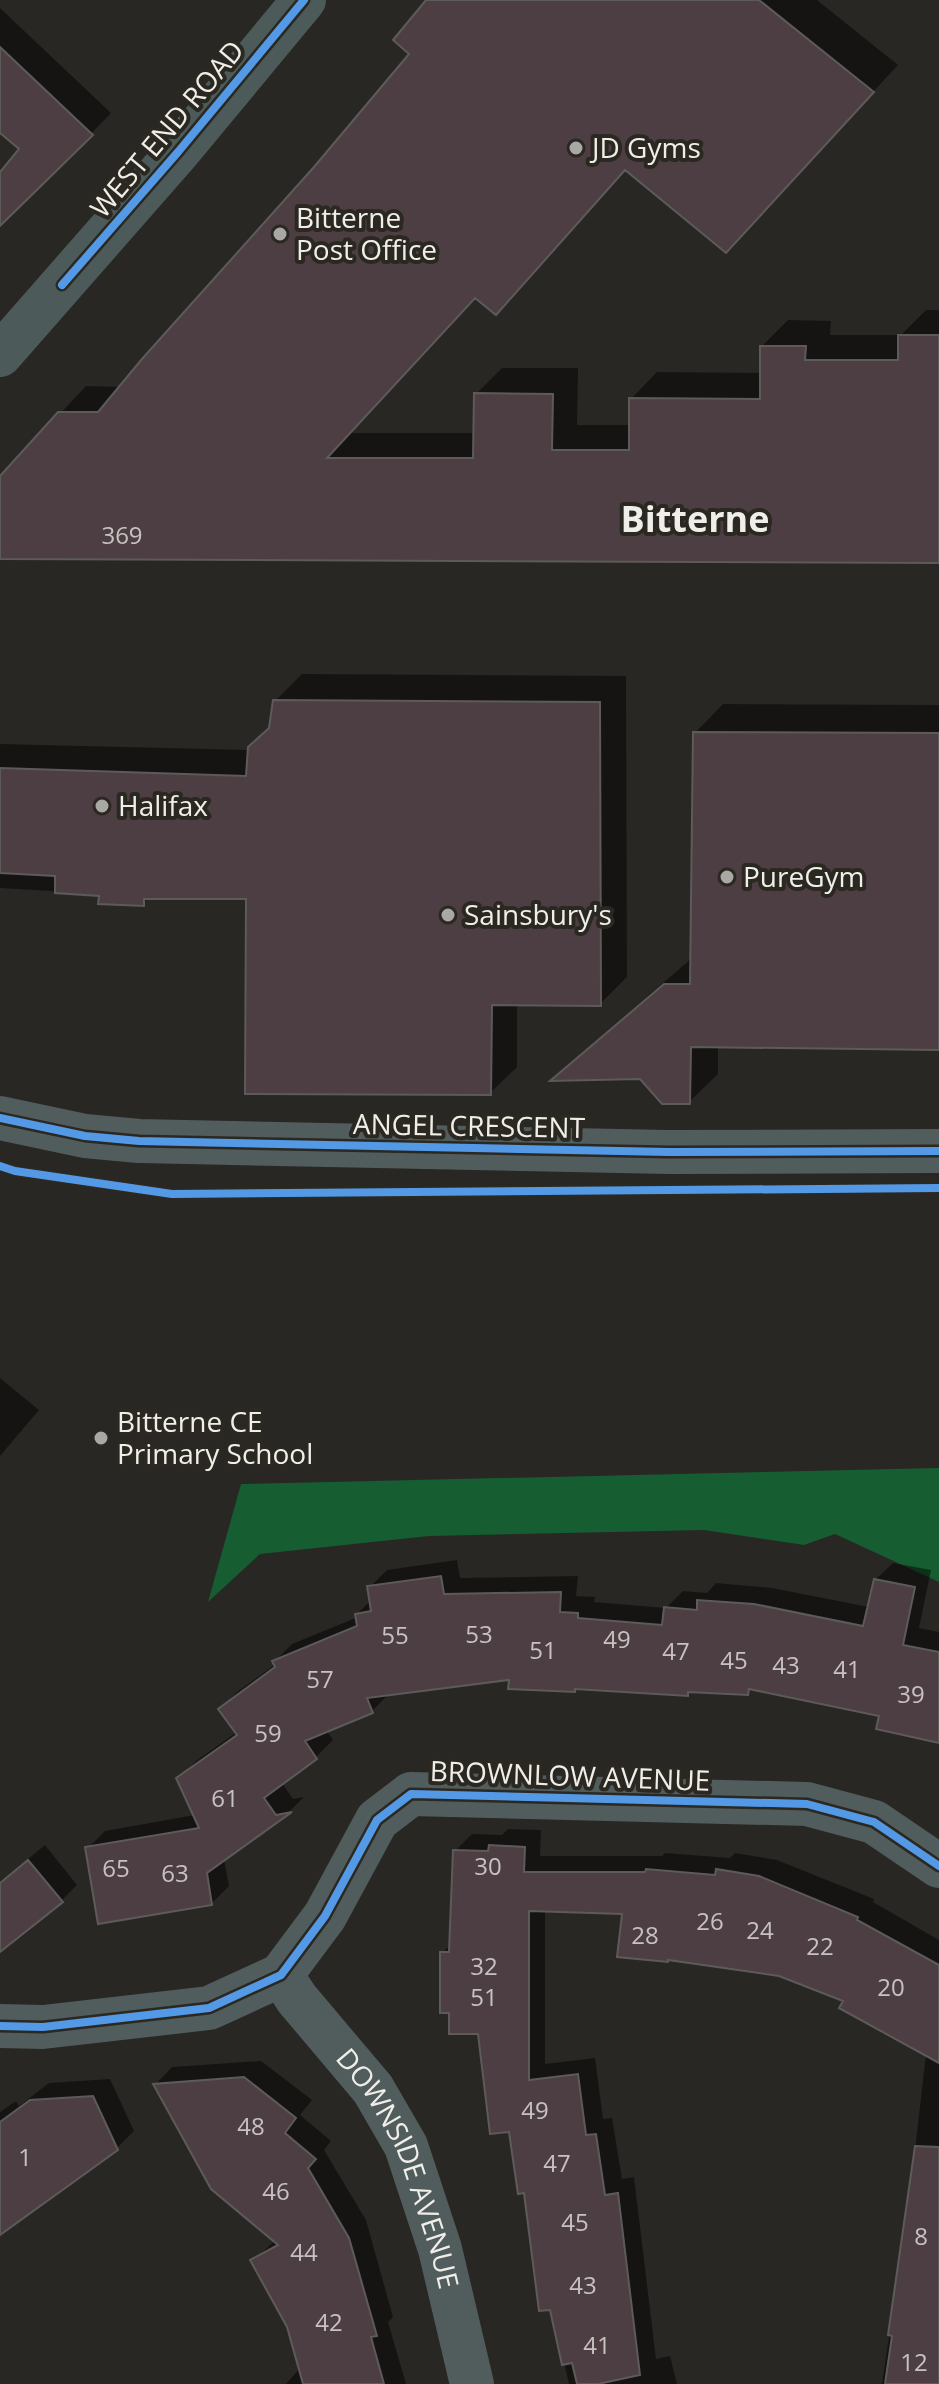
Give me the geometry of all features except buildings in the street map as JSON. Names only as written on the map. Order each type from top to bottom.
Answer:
[{"type":"street","name":"WEST END ROAD","points":[[0,355],[178,152],[304,0]]},
{"type":"street","name":"ANGEL CRESCENT","points":[[0,1118],[85,1136],[139,1141],[669,1152],[939,1151]]},
{"type":"street","name":"BROWNLOW AVENUE","points":[[0,2026],[43,2027],[209,2008],[281,1975],[325,1916],[377,1820],[411,1794],[807,1804],[874,1822],[939,1866]]},
{"type":"street","name":"DOWNSIDE AVENUE","points":[[281,1975],[297,1999],[373,2089],[406,2146],[440,2249],[472,2384]]},
{"type":"green space","points":[[939,1468],[939,1582],[835,1534],[804,1545],[704,1530],[429,1536],[260,1554],[208,1602],[241,1484]]},
{"type":"cycle path","points":[[62,285],[304,0]]},
{"type":"cycle path","points":[[0,1118],[85,1136],[139,1141],[669,1152],[939,1151]]},
{"type":"cycle path","points":[[0,1166],[15,1171],[172,1194],[939,1188]]},
{"type":"cycle path","points":[[0,2026],[43,2027],[209,2008],[281,1975],[325,1916],[377,1820],[411,1794],[807,1804],[874,1822],[939,1866]]},
{"type":"place","name":"JD Gyms","points":[[576,148]]},
{"type":"place","name":"Bitterne Post Office","points":[[280,234]]},
{"type":"place","name":"Halifax","points":[[102,806]]},
{"type":"place","name":"PureGym","points":[[727,877]]},
{"type":"place","name":"Sainsbury's","points":[[448,915]]},
{"type":"place","name":"Bitterne CE Primary School","points":[[101,1438]]},
{"type":"district","name":"Bitterne","points":[[695,519]]}]
